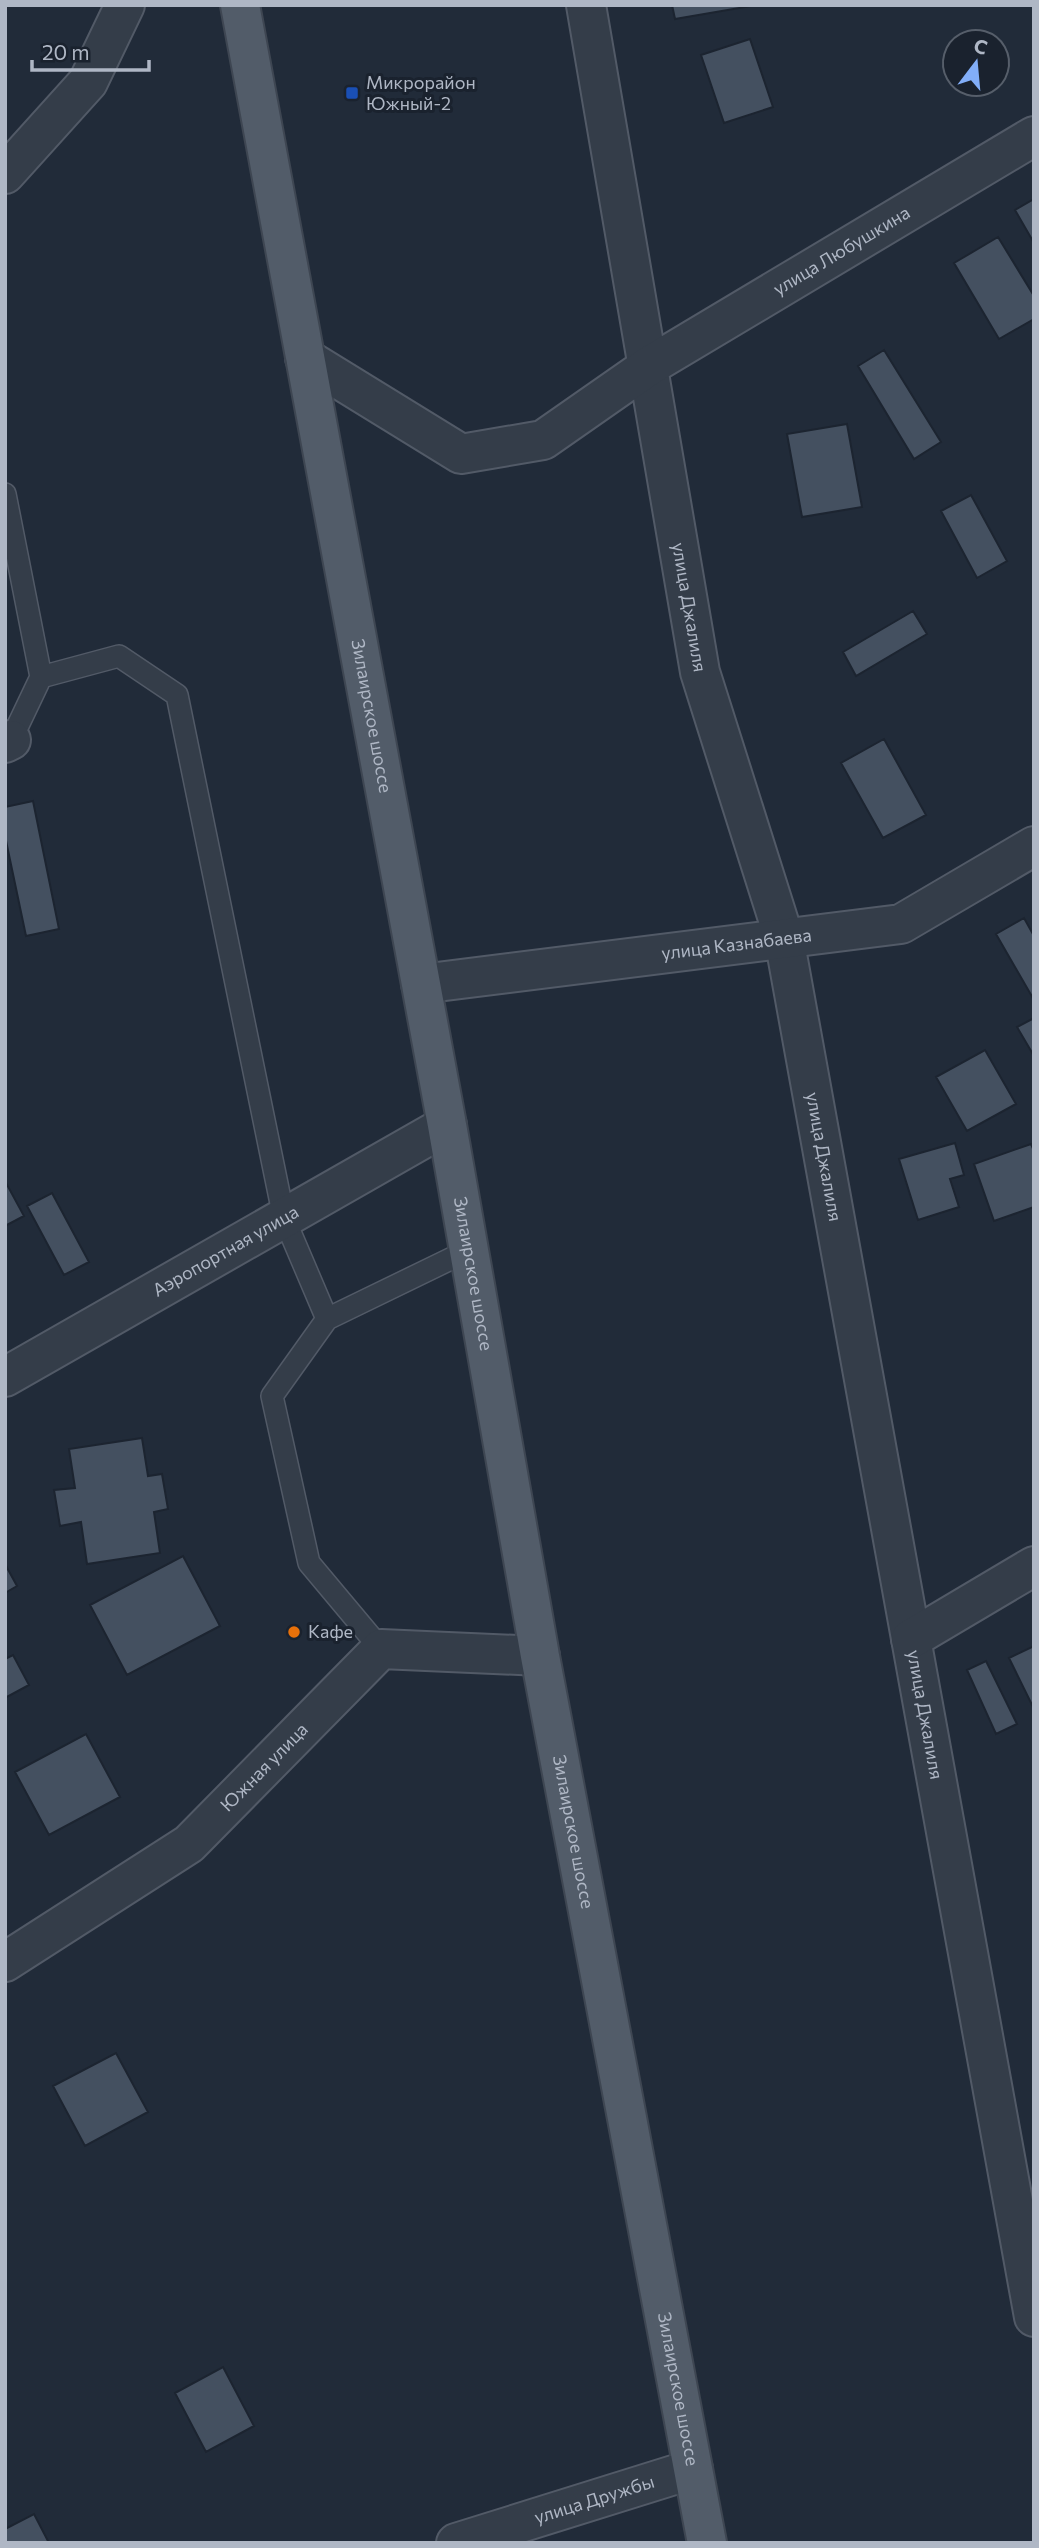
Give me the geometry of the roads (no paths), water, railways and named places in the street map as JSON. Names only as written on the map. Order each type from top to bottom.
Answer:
[{"type":"main road","name":"Зилаирское шоссе","points":[[240,5],[447,1125],[540,1656],[707,2543]]},
{"type":"street","points":[[5,174],[88,82],[125,5]]},
{"type":"street","name":"улица Джалиля","points":[[586,5],[700,672],[785,938],[1034,2317]]},
{"type":"street","name":"улица Любушкина","points":[[305,358],[461,454],[543,440],[649,366],[1034,136]]},
{"type":"street","name":"улица Казнабаева","points":[[421,984],[901,924],[1034,846]]},
{"type":"street","name":"Аэропортная улица","points":[[5,1377],[447,1125]]},
{"type":"street","points":[[911,1639],[1034,1566]]},
{"type":"street","points":[[381,1649],[540,1656]]},
{"type":"street","name":"Южная улица","points":[[5,1962],[189,1844],[381,1649]]},
{"type":"street","name":"улица Дружбы","points":[[456,2543],[693,2469]]},
{"type":"lane","points":[[5,494],[41,677],[8,742]]},
{"type":"lane","points":[[41,677],[119,656],[177,695],[284,1217],[327,1319]]},
{"type":"lane","points":[[381,1649],[309,1563],[272,1396],[327,1319],[469,1250]]},
{"type":"place","name":"Микрорайон Южный-2","points":[[352,93]]},
{"type":"place","name":"Кафе","points":[[294,1632]]}]
